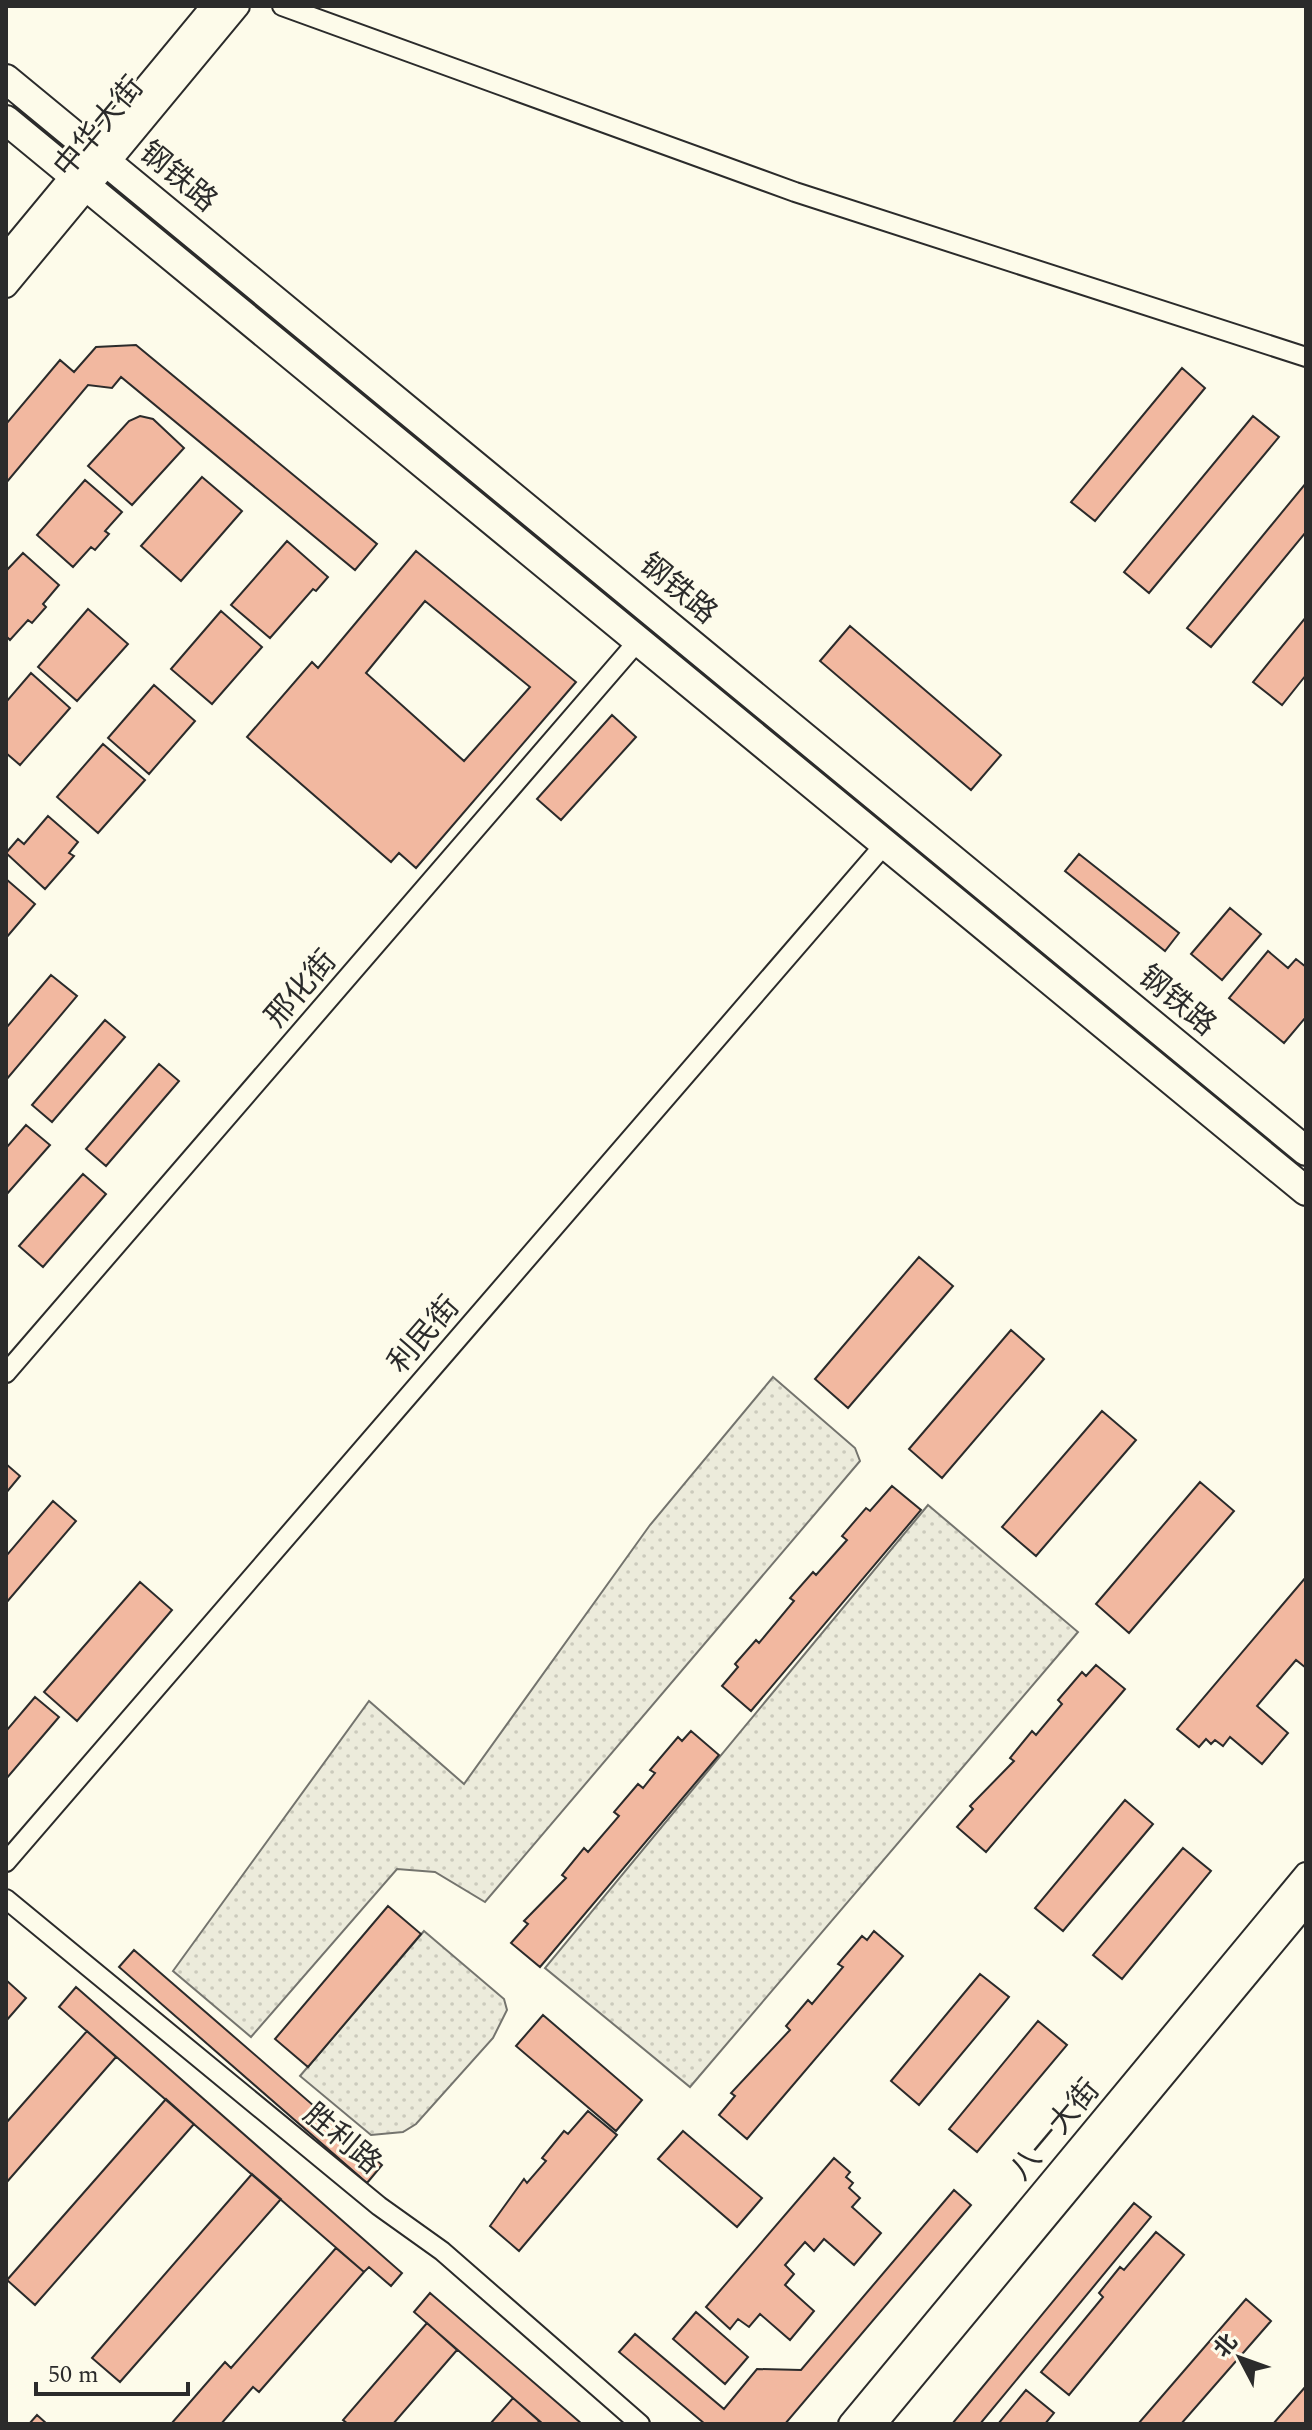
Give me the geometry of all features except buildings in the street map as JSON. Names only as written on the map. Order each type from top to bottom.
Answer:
[{"type":"main road","name":"钢铁路","points":[[6,79],[1306,1151]]},
{"type":"main road","points":[[6,120],[1306,1191]]},
{"type":"street","name":"中华大街","points":[[101,157],[213,6]]},
{"type":"street","name":"中华大街","points":[[6,256],[80,181],[238,6]]},
{"type":"street","points":[[282,6],[795,192],[1306,357]]},
{"type":"street","name":"中华大街","points":[[6,286],[80,181]]},
{"type":"street","name":"邢化街","points":[[6,1373],[638,641]]},
{"type":"street","name":"利民街","points":[[6,1862],[885,844]]},
{"type":"street","name":"八一大街","points":[[850,2424],[1306,1874]]},
{"type":"street","name":"胜利路","points":[[6,1899],[379,2206],[442,2251],[640,2424]]},
{"type":"street","name":"八一大街","points":[[875,2424],[1306,1904]]},
{"type":"shaded area","points":[[773,1377],[855,1448],[860,1461],[485,1902],[435,1872],[397,1869],[251,2037],[173,1971],[369,1701],[464,1784],[650,1525]]},
{"type":"shaded area","points":[[928,1505],[1078,1632],[690,2087],[545,1968]]},
{"type":"shaded area","points":[[424,1931],[504,1999],[507,2010],[493,2038],[416,2124],[403,2132],[371,2135],[300,2076]]}]
